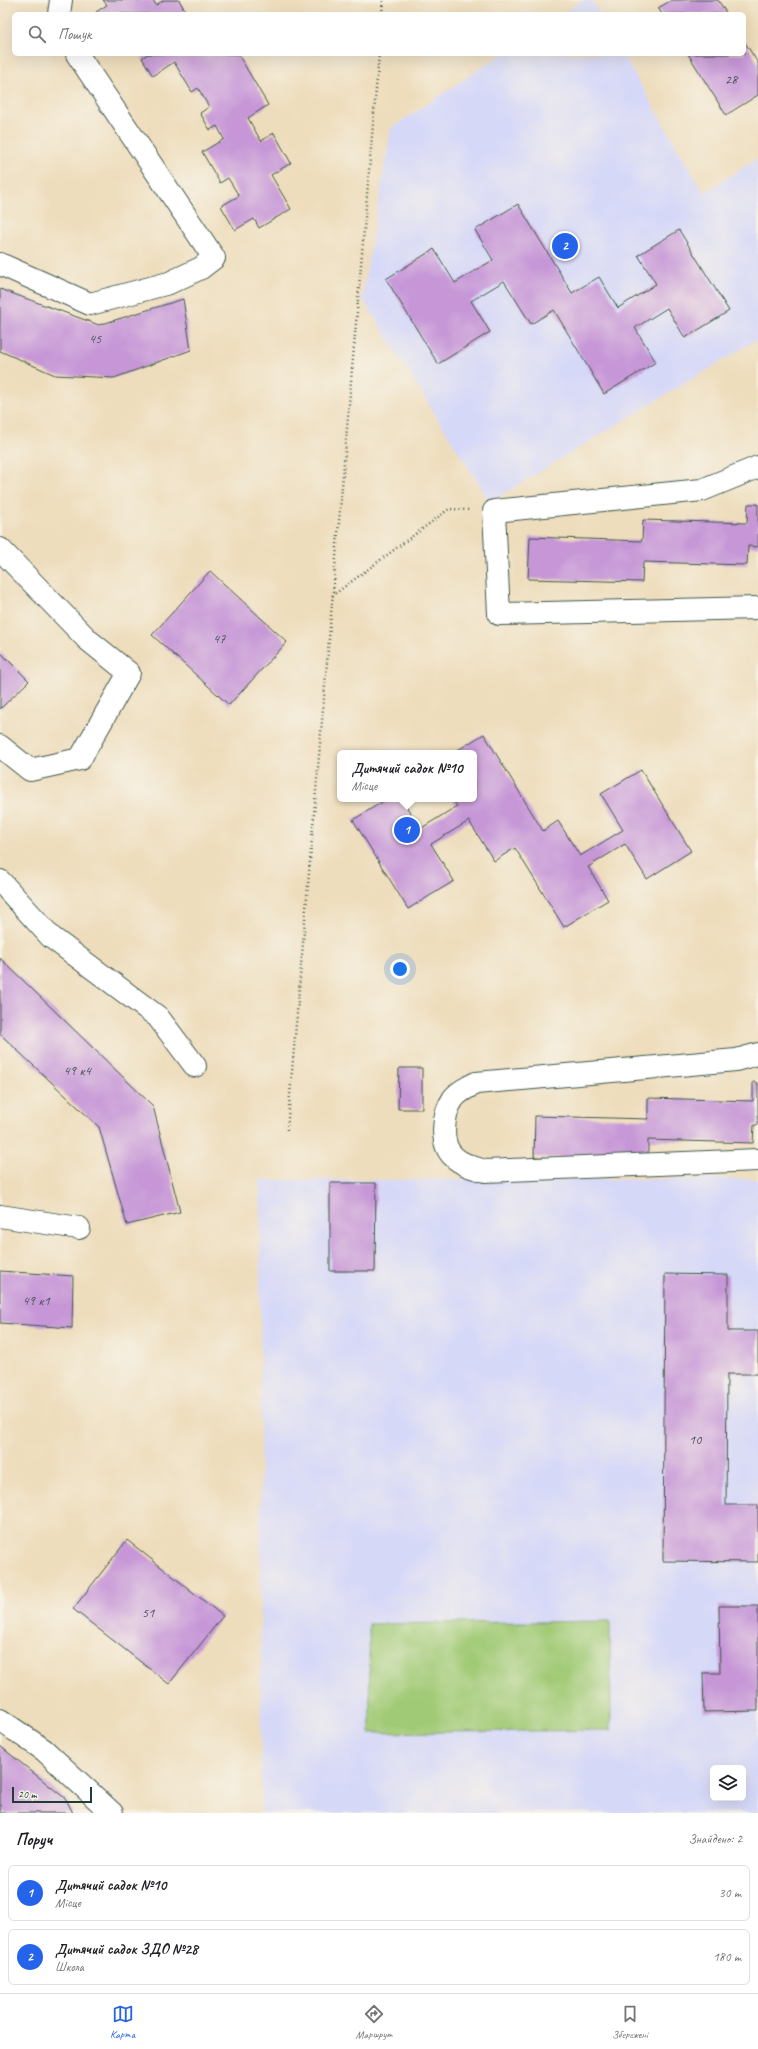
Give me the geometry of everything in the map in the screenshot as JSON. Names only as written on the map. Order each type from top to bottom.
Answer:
[{"type":"lane","points":[[59,12],[61,0]]},
{"type":"lane","points":[[0,264],[90,304],[169,283],[201,268],[214,258],[77,56]]},
{"type":"lane","points":[[758,467],[702,490],[494,511],[499,614],[758,608]]},
{"type":"lane","points":[[0,549],[88,640],[129,673],[80,759],[30,770],[0,746]]},
{"type":"lane","points":[[0,881],[51,937],[158,1017],[195,1066]]},
{"type":"lane","points":[[758,1054],[736,1060],[476,1083],[464,1089],[453,1098],[446,1112],[445,1142],[454,1157],[468,1166],[485,1171],[758,1160]]},
{"type":"lane","points":[[0,1216],[79,1228]]},
{"type":"lane","points":[[0,1720],[44,1750],[112,1813]]},
{"type":"path","points":[[382,12],[383,0]]},
{"type":"path","points":[[287,1130],[379,56]]},
{"type":"path","points":[[332,596],[449,509],[494,511]]},
{"type":"shaded area","points":[[583,0],[592,0],[599,12],[565,12]]},
{"type":"shaded area","points":[[499,56],[624,56],[704,193],[758,158],[758,339],[490,502],[362,298],[391,128]]},
{"type":"shaded area","points":[[758,1179],[758,1813],[261,1813],[260,1180]]},
{"type":"green space","points":[[610,1621],[611,1730],[370,1733],[369,1624]]},
{"type":"building","points":[[103,0],[153,0],[156,5],[164,0],[179,0],[186,12],[96,12],[107,5]]},
{"type":"building","points":[[672,0],[718,0],[726,12],[661,12],[658,8]]},
{"type":"building","points":[[746,44],[758,63],[758,95],[726,115],[689,56],[746,56]]},
{"type":"building","points":[[145,56],[239,56],[268,105],[248,118],[261,141],[274,133],[291,163],[271,175],[291,209],[259,228],[254,219],[235,230],[221,206],[239,196],[228,178],[220,183],[202,152],[224,139],[217,126],[210,130],[200,113],[209,107],[198,88],[192,92],[174,62],[153,76],[142,58]]},
{"type":"building","points":[[518,204],[572,293],[599,277],[618,308],[656,284],[638,255],[679,230],[729,311],[685,338],[667,308],[635,328],[656,362],[604,394],[554,310],[531,324],[504,281],[471,301],[490,332],[438,364],[386,279],[434,249],[455,283],[493,260],[475,230]]},
{"type":"building","points":[[0,289],[99,325],[183,299],[191,350],[114,378],[55,375],[0,351]]},
{"type":"building","points":[[748,504],[758,504],[758,547],[748,546],[747,565],[643,562],[642,582],[528,579],[530,537],[642,541],[643,520],[747,523]]},
{"type":"building","points":[[210,571],[287,642],[229,705],[152,635]]},
{"type":"building","points":[[0,652],[29,681],[0,709]]},
{"type":"building","points":[[484,734],[543,831],[558,821],[580,856],[623,830],[601,794],[641,770],[691,851],[647,879],[625,844],[588,867],[608,900],[564,927],[515,848],[494,861],[469,821],[431,844],[454,881],[408,909],[353,820],[382,802],[404,802],[420,829],[457,806],[454,802],[477,802],[477,750],[458,750]]},
{"type":"building","points":[[0,958],[153,1106],[180,1212],[127,1225],[99,1127],[0,1034]]},
{"type":"building","points":[[399,1068],[422,1068],[422,1109],[398,1109]]},
{"type":"building","points":[[753,1082],[758,1083],[758,1125],[754,1125],[753,1143],[648,1140],[648,1160],[534,1157],[535,1116],[648,1119],[648,1098],[753,1101]]},
{"type":"building","points":[[330,1183],[376,1183],[375,1271],[330,1271]]},
{"type":"building","points":[[0,1271],[73,1276],[72,1328],[0,1323]]},
{"type":"building","points":[[665,1274],[728,1275],[728,1331],[758,1331],[758,1374],[727,1374],[726,1505],[758,1505],[758,1562],[663,1561]]},
{"type":"building","points":[[127,1540],[223,1616],[169,1684],[73,1609]]},
{"type":"building","points":[[719,1606],[758,1606],[758,1711],[704,1712],[703,1673],[720,1673]]},
{"type":"building","points":[[0,1746],[66,1799],[73,1813],[0,1813]]},
{"type":"place","name":"Дитячий садок ЗДО №28","points":[[565,246]]},
{"type":"place","name":"Дитячий садок №10","points":[[407,830]]}]
